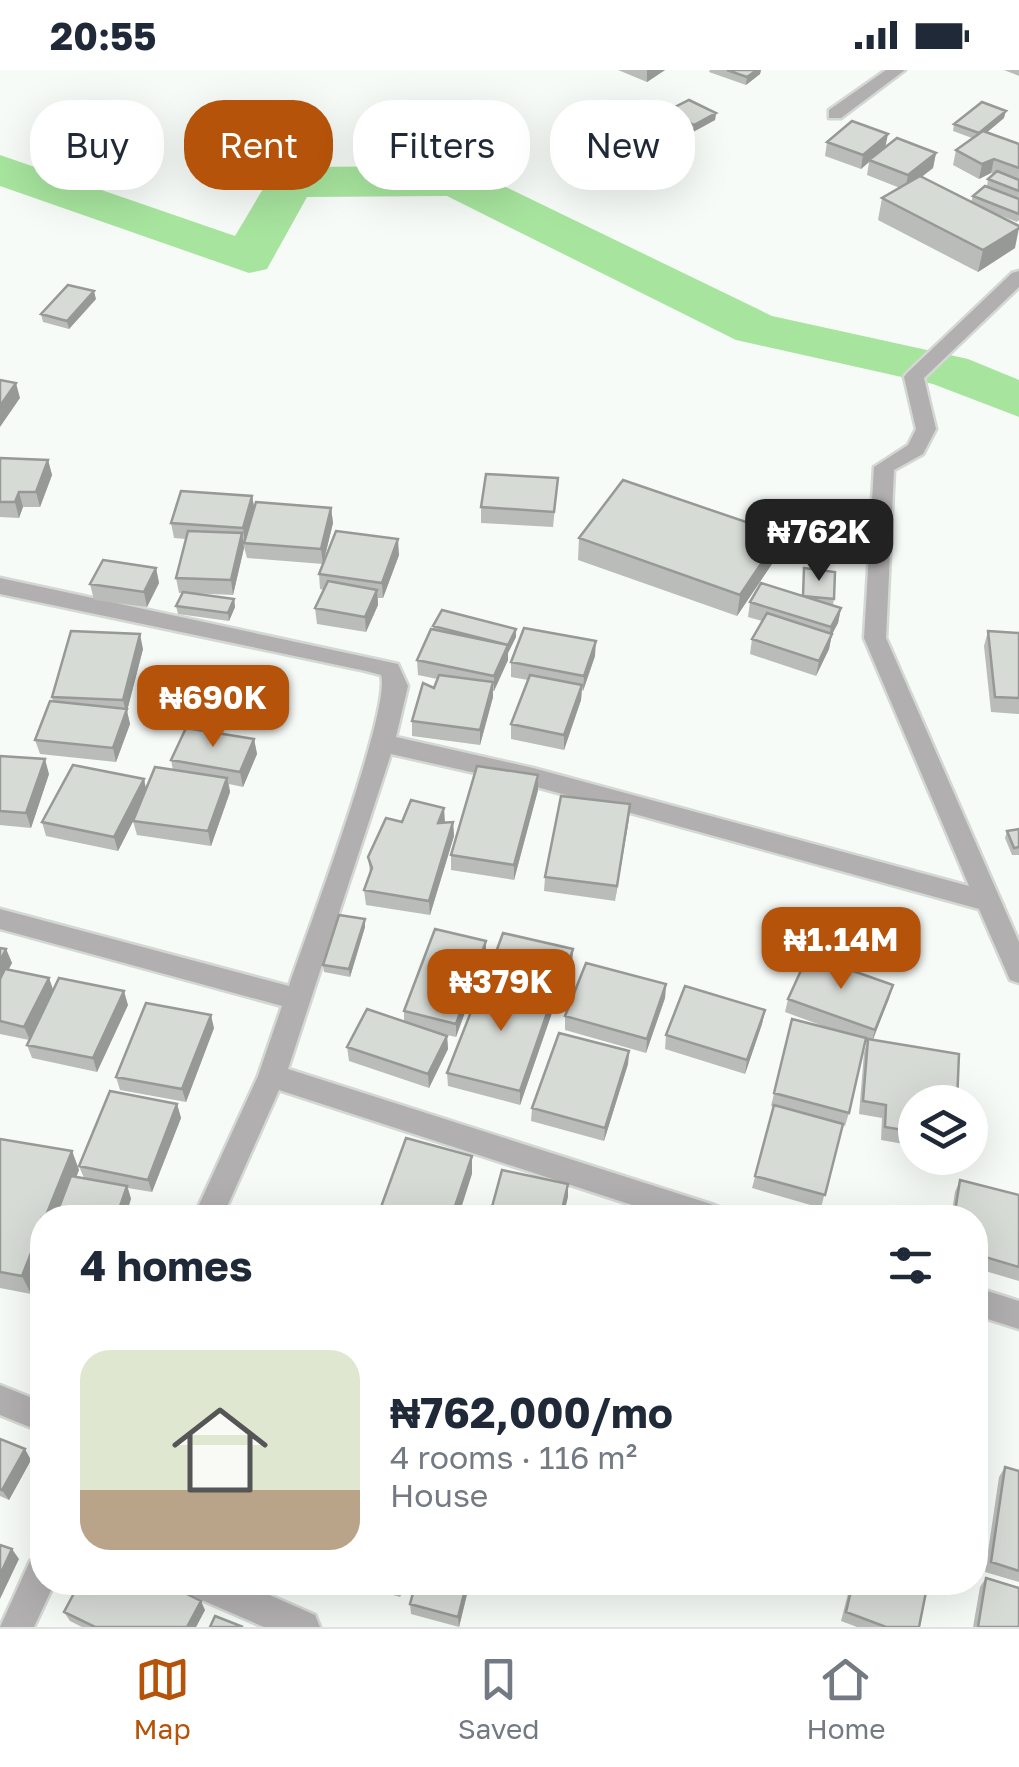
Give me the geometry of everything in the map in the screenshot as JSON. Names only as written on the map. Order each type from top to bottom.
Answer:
[{"type":"street","points":[[835,114],[897,70]]},
{"type":"street","points":[[1019,278],[923,369],[926,428],[916,449],[884,467],[874,638],[1019,972]]},
{"type":"street","points":[[0,586],[390,670],[396,686],[383,743],[272,1076],[213,1205]]},
{"type":"street","points":[[383,743],[533,776],[988,901]]},
{"type":"street","points":[[0,919],[298,998]]},
{"type":"street","points":[[272,1076],[674,1205]]},
{"type":"street","points":[[988,1305],[1019,1315]]},
{"type":"street","points":[[0,1400],[30,1412]]},
{"type":"street","points":[[18,1627],[32,1595]]},
{"type":"street","points":[[230,1595],[304,1627]]},
{"type":"building","points":[[727,70],[757,70],[747,77]]},
{"type":"building","points":[[982,102],[1006,111],[979,133],[954,124]]},
{"type":"building","points":[[695,103],[716,113],[695,124]]},
{"type":"building","points":[[852,121],[888,134],[863,155],[827,142]]},
{"type":"building","points":[[983,131],[1019,144],[1019,168],[994,159],[982,164],[956,150]]},
{"type":"building","points":[[897,138],[936,153],[908,175],[869,160]]},
{"type":"building","points":[[997,171],[1019,180],[1019,191],[988,179]]},
{"type":"building","points":[[920,176],[1019,228],[983,250],[882,198]]},
{"type":"building","points":[[985,186],[1019,199],[1019,214],[973,196]]},
{"type":"building","points":[[68,285],[94,291],[67,321],[41,314]]},
{"type":"building","points":[[0,380],[16,383],[0,406]]},
{"type":"building","points":[[0,458],[48,460],[36,492],[19,492],[15,502],[0,502]]},
{"type":"building","points":[[486,474],[558,478],[554,512],[481,507]]},
{"type":"building","points":[[623,480],[781,534],[740,595],[579,538]]},
{"type":"building","points":[[181,491],[252,496],[243,528],[171,523]]},
{"type":"building","points":[[256,502],[331,508],[321,549],[244,543]]},
{"type":"building","points":[[188,531],[242,533],[231,580],[176,578]]},
{"type":"building","points":[[336,531],[398,539],[382,583],[319,574]]},
{"type":"building","points":[[103,560],[156,568],[144,592],[90,584]]},
{"type":"building","points":[[804,568],[835,572],[834,599],[803,596]]},
{"type":"building","points":[[328,581],[377,590],[365,617],[315,608]]},
{"type":"building","points":[[761,583],[841,608],[831,627],[750,602]]},
{"type":"building","points":[[183,592],[234,599],[228,613],[176,606]]},
{"type":"building","points":[[442,610],[516,629],[508,645],[433,626]]},
{"type":"building","points":[[767,613],[832,634],[819,661],[752,639]]},
{"type":"building","points":[[524,628],[596,641],[584,676],[511,662]]},
{"type":"building","points":[[431,629],[508,645],[494,676],[417,660]]},
{"type":"building","points":[[71,631],[140,634],[123,700],[52,697]]},
{"type":"building","points":[[988,631],[1019,633],[1019,698],[995,697]]},
{"type":"building","points":[[439,675],[493,682],[480,730],[412,721],[423,683],[434,688]]},
{"type":"building","points":[[530,675],[582,685],[564,735],[511,724]]},
{"type":"building","points":[[50,701],[127,709],[113,748],[35,740]]},
{"type":"building","points":[[186,728],[254,739],[240,772],[171,760]]},
{"type":"building","points":[[0,756],[45,759],[26,813],[0,811]]},
{"type":"building","points":[[73,765],[144,779],[114,837],[42,822]]},
{"type":"building","points":[[477,766],[538,775],[514,865],[451,855]]},
{"type":"building","points":[[155,767],[227,778],[208,831],[133,821]]},
{"type":"building","points":[[561,796],[630,804],[617,886],[545,877]]},
{"type":"building","points":[[411,800],[444,808],[438,823],[453,822],[429,901],[364,890],[372,868],[368,857],[386,818],[402,822]]},
{"type":"building","points":[[1019,829],[1019,847],[1014,848],[1007,831]]},
{"type":"building","points":[[339,915],[365,919],[349,969],[323,965]]},
{"type":"building","points":[[435,929],[486,941],[456,1024],[404,1011]]},
{"type":"building","points":[[503,933],[573,949],[563,980],[492,963]]},
{"type":"building","points":[[808,955],[893,985],[875,1030],[788,999]]},
{"type":"building","points":[[586,963],[666,984],[647,1039],[565,1016]]},
{"type":"building","points":[[5,969],[49,978],[24,1027],[0,1021],[0,979]]},
{"type":"building","points":[[485,976],[554,993],[520,1091],[447,1073]]},
{"type":"building","points":[[59,978],[124,991],[93,1058],[27,1045]]},
{"type":"building","points":[[685,986],[765,1010],[747,1060],[666,1035]]},
{"type":"building","points":[[146,1003],[211,1015],[182,1089],[116,1077]]},
{"type":"building","points":[[367,1009],[447,1036],[428,1074],[347,1047]]},
{"type":"building","points":[[792,1019],[866,1038],[849,1113],[774,1093]]},
{"type":"building","points":[[559,1033],[629,1051],[605,1128],[532,1108]]},
{"type":"building","points":[[868,1039],[959,1054],[958,1085],[898,1085],[898,1129],[885,1127],[886,1105],[863,1101]]},
{"type":"building","points":[[110,1091],[177,1104],[148,1180],[79,1166]]},
{"type":"building","points":[[774,1105],[843,1124],[825,1195],[755,1176]]},
{"type":"building","points":[[406,1138],[472,1156],[455,1205],[382,1205]]},
{"type":"building","points":[[0,1139],[72,1151],[50,1205],[30,1205],[30,1256],[22,1276],[0,1272]]},
{"type":"building","points":[[502,1170],[568,1184],[563,1205],[493,1205]]},
{"type":"building","points":[[71,1176],[127,1186],[120,1205],[60,1205]]},
{"type":"building","points":[[960,1180],[1019,1195],[1019,1267],[988,1258],[988,1205],[956,1205]]},
{"type":"building","points":[[0,1439],[25,1449],[2,1490],[0,1489]]},
{"type":"building","points":[[1005,1467],[1019,1471],[1019,1571],[991,1562]]},
{"type":"building","points":[[0,1545],[12,1549],[0,1575]]},
{"type":"building","points":[[988,1579],[1019,1588],[1019,1627],[978,1627],[983,1595],[988,1595]]},
{"type":"building","points":[[73,1595],[189,1595],[201,1601],[187,1627],[95,1627],[64,1612]]},
{"type":"building","points":[[412,1595],[464,1595],[458,1617],[410,1604]]},
{"type":"building","points":[[850,1595],[925,1595],[919,1627],[886,1627],[846,1612]]},
{"type":"building","points":[[215,1616],[243,1627],[210,1627]]},
{"type":"waterway","points":[[0,170],[249,258],[290,182],[456,181],[755,329],[949,371],[1019,400]]}]
